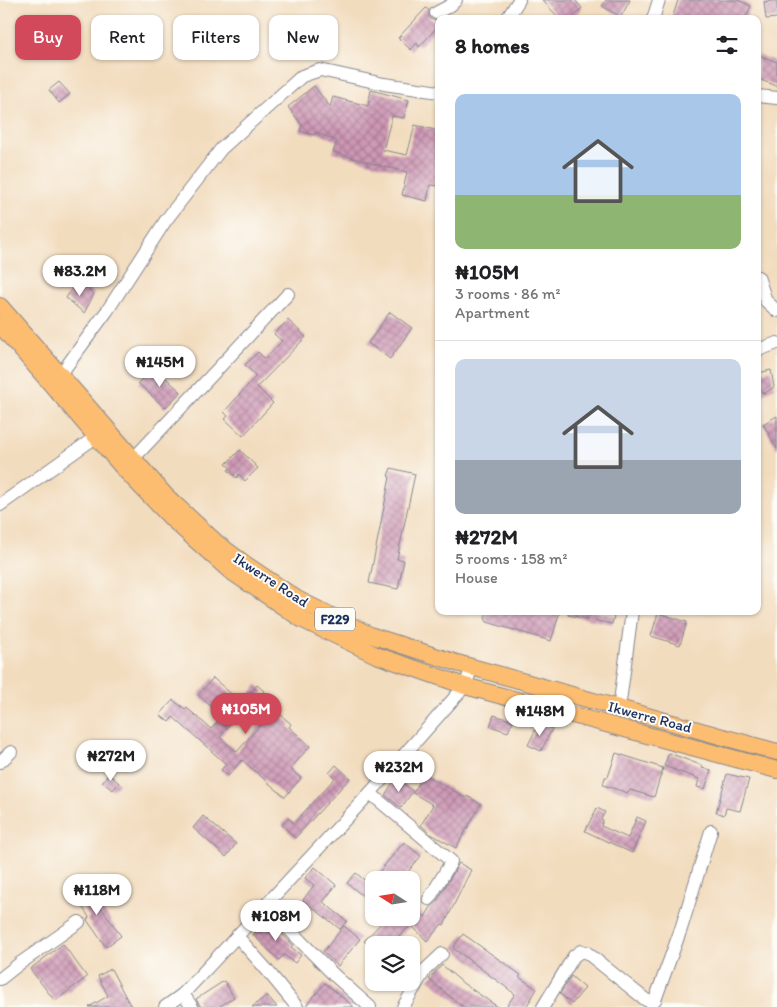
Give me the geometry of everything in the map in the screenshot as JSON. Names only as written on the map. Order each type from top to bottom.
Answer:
[{"type":"main road","name":"Ikwerre Road","points":[[0,306],[165,495],[218,544],[297,599],[370,635],[472,667],[777,752]]},
{"type":"main road","name":"F229","points":[[0,325],[125,470],[172,519],[229,570],[303,620],[376,655],[465,686],[777,770]]},
{"type":"street","points":[[436,13],[456,0]]},
{"type":"street","points":[[510,15],[519,0]]},
{"type":"street","points":[[654,15],[659,0]]},
{"type":"street","points":[[60,375],[107,311],[166,220],[221,149],[302,76],[320,70],[384,84],[435,91]]},
{"type":"street","points":[[761,96],[777,98]]},
{"type":"street","points":[[761,286],[766,301],[777,312]]},
{"type":"street","points":[[133,459],[288,294]]},
{"type":"street","points":[[761,349],[777,344]]},
{"type":"street","points":[[0,505],[96,436]]},
{"type":"street","points":[[619,709],[631,615]]},
{"type":"street","points":[[165,1007],[183,994],[370,793],[465,686],[472,667]]},
{"type":"street","points":[[0,762],[11,752]]},
{"type":"street","points":[[370,793],[451,861],[430,899]]},
{"type":"street","points":[[543,1007],[574,956],[581,951],[586,952],[646,1000],[651,1002],[655,1000],[681,929],[711,831]]},
{"type":"street","points":[[266,906],[370,1007]]},
{"type":"street","points":[[0,979],[79,922]]},
{"type":"street","points":[[237,936],[297,1007]]},
{"type":"street","points":[[403,1007],[425,970],[442,954]]},
{"type":"street","points":[[183,994],[192,1007]]},
{"type":"building","points":[[542,0],[575,0],[582,8],[575,15],[556,15]]},
{"type":"building","points":[[606,0],[630,0],[622,15],[618,15],[602,6]]},
{"type":"building","points":[[678,0],[738,0],[751,6],[747,15],[673,15]]},
{"type":"building","points":[[777,0],[777,18],[766,19],[764,2]]},
{"type":"building","points":[[426,8],[429,10],[429,17],[435,20],[435,29],[419,47],[417,43],[411,50],[398,38]]},
{"type":"building","points":[[761,56],[777,62],[777,86],[761,80]]},
{"type":"building","points":[[59,82],[70,94],[59,103],[49,90]]},
{"type":"building","points":[[314,86],[330,107],[333,97],[368,106],[371,90],[409,100],[404,118],[392,116],[383,150],[407,155],[415,125],[435,130],[435,186],[430,185],[427,201],[402,195],[407,172],[333,152],[337,141],[315,132],[314,135],[300,131],[302,125],[288,107]]},
{"type":"building","points":[[77,281],[94,294],[84,313],[66,298]]},
{"type":"building","points":[[390,312],[412,328],[390,359],[368,343]]},
{"type":"building","points":[[288,320],[306,337],[257,387],[273,403],[243,436],[225,419],[228,416],[224,412],[256,376],[245,365],[258,352],[265,359],[282,341],[274,334]]},
{"type":"building","points":[[154,367],[181,392],[165,408],[138,383]]},
{"type":"building","points":[[771,370],[774,387],[764,394],[761,391],[761,372]]},
{"type":"building","points":[[777,416],[777,449],[763,424]]},
{"type":"building","points":[[240,450],[258,468],[245,481],[239,474],[237,478],[228,470],[231,468],[226,464]]},
{"type":"building","points":[[391,468],[415,474],[397,559],[404,560],[398,589],[369,583]]},
{"type":"building","points":[[486,615],[559,615],[551,641],[487,622]]},
{"type":"building","points":[[568,615],[610,615],[614,616],[612,624]]},
{"type":"building","points":[[657,615],[664,615],[687,622],[680,645],[651,636]]},
{"type":"building","points":[[213,678],[242,703],[257,685],[264,691],[260,696],[291,724],[289,727],[310,746],[290,769],[301,778],[285,797],[242,760],[228,776],[221,770],[226,764],[173,717],[169,722],[160,715],[173,700],[185,709],[187,708],[211,729],[222,716],[198,695]],"holes":[[[243,708],[261,724],[237,752],[220,737]]]},
{"type":"building","points":[[494,715],[513,721],[508,732],[490,726]]},
{"type":"building","points":[[539,723],[552,729],[541,751],[528,745]]},
{"type":"building","points":[[616,753],[663,768],[654,797],[630,790],[628,793],[603,785],[605,777],[608,777]]},
{"type":"building","points":[[669,753],[703,766],[702,768],[711,770],[705,789],[697,787],[699,779],[664,766]]},
{"type":"building","points":[[336,765],[350,778],[295,838],[282,825],[288,818],[294,823],[335,778],[329,773]]},
{"type":"building","points":[[109,774],[119,783],[113,790],[102,782]]},
{"type":"building","points":[[424,774],[466,798],[467,796],[481,804],[456,848],[431,834],[421,825],[433,805],[413,793]]},
{"type":"building","points":[[727,774],[749,779],[740,811],[726,808],[724,815],[716,812]]},
{"type":"building","points":[[396,778],[413,791],[401,808],[385,795]]},
{"type":"building","points":[[597,808],[605,812],[601,819],[603,820],[601,826],[628,838],[637,817],[646,821],[632,853],[585,831]]},
{"type":"building","points":[[203,816],[236,844],[226,857],[193,828]]},
{"type":"building","points":[[404,842],[421,856],[408,871],[380,871]]},
{"type":"building","points":[[459,863],[471,870],[444,925],[442,924],[427,941],[412,926],[420,926],[420,912],[425,917],[436,903]]},
{"type":"building","points":[[315,867],[336,885],[323,902],[347,921],[340,929],[303,900],[314,885],[305,878]]},
{"type":"building","points":[[356,873],[365,881],[365,898],[347,883]]},
{"type":"building","points":[[84,883],[121,936],[106,947],[87,920],[89,917],[72,891]]},
{"type":"building","points":[[267,920],[293,945],[291,947],[301,955],[295,963],[284,955],[279,960],[253,935]]},
{"type":"building","points":[[344,926],[360,939],[338,966],[323,952]]},
{"type":"building","points":[[378,926],[410,926],[400,936],[369,936]]},
{"type":"building","points":[[463,934],[521,975],[519,977],[537,989],[526,1007],[506,1007],[515,994],[453,948]]},
{"type":"building","points":[[63,944],[87,977],[55,1001],[30,969]]},
{"type":"building","points":[[442,965],[464,984],[498,1007],[464,1007],[459,1004],[429,979]]},
{"type":"building","points":[[111,969],[131,1007],[89,1007],[108,996],[98,976]]},
{"type":"building","points":[[571,976],[585,988],[572,1004],[560,994]]},
{"type":"building","points":[[224,981],[234,997],[219,1007],[201,1007],[196,999]]},
{"type":"building","points":[[325,983],[354,1007],[305,1007]]},
{"type":"building","points":[[267,995],[277,1007],[252,1007]]}]
